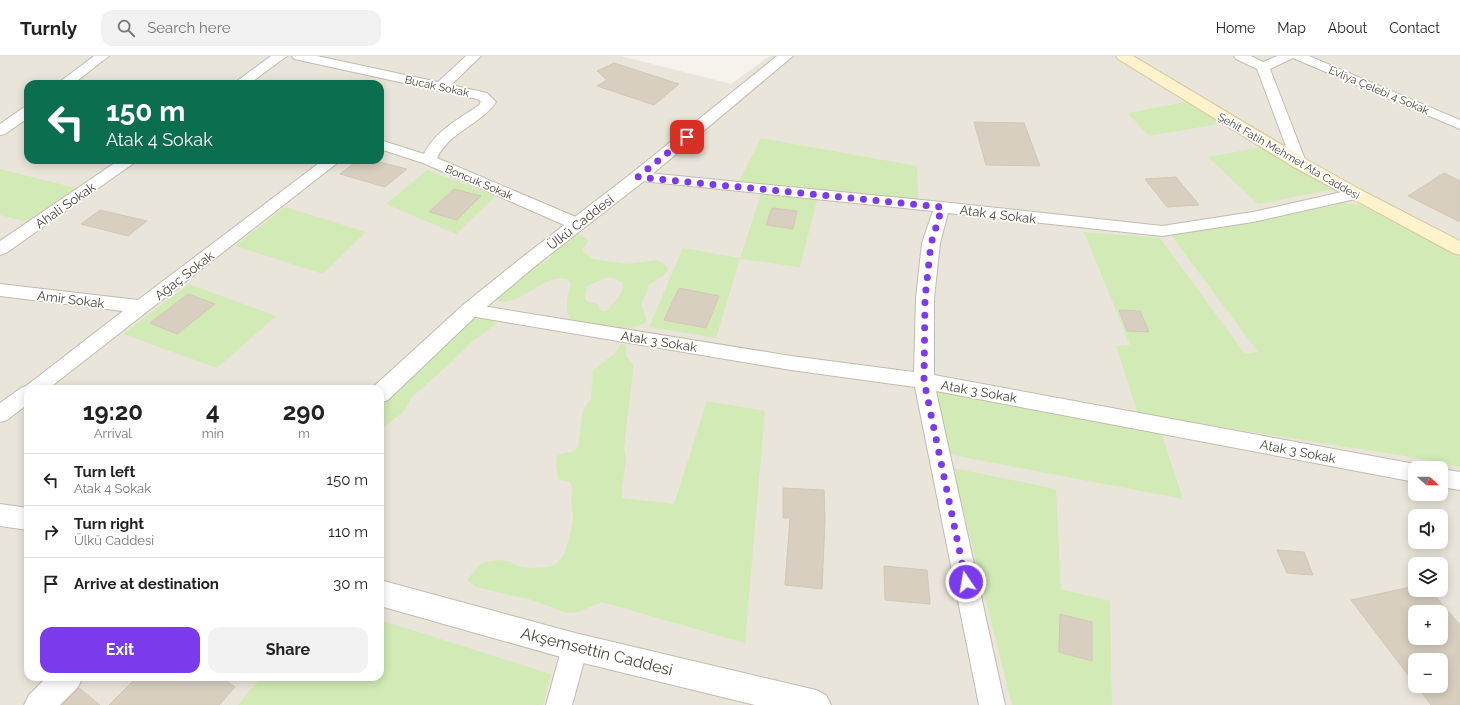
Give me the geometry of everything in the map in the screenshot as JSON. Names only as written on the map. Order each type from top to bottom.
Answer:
[{"type":"main road","name":"Şehit Fatih Mehmet Ata Caddesi","points":[[1122,56],[1298,162],[1355,194],[1460,249]]},
{"type":"street","points":[[69,80],[102,56]]},
{"type":"street","points":[[246,80],[280,56]]},
{"type":"street","name":"Bucak Sokak","points":[[299,56],[482,96],[489,102],[484,108],[444,136],[435,146],[428,160]]},
{"type":"street","points":[[441,87],[474,56]]},
{"type":"street","name":"Ülkü Caddesi","points":[[384,390],[470,310],[527,263],[638,177],[786,56]]},
{"type":"street","points":[[1242,56],[1262,62],[1288,56]]},
{"type":"street","name":"Evliya Çelebi 4 Sokak","points":[[1298,56],[1460,125]]},
{"type":"street","points":[[1262,62],[1298,162]]},
{"type":"street","points":[[0,132],[24,114]]},
{"type":"street","name":"Boncuk Sokak","points":[[384,145],[428,160],[577,224]]},
{"type":"street","name":"Ahali Sokak","points":[[0,249],[123,164]]},
{"type":"street","name":"Ağaç Sokak","points":[[39,385],[328,164]]},
{"type":"street","name":"Atak 4 Sokak","points":[[638,177],[942,207],[1162,231],[1260,215],[1355,194]]},
{"type":"street","points":[[942,207],[931,244],[925,298],[924,381],[992,705]]},
{"type":"street","name":"Amir Sokak","points":[[0,290],[142,307]]},
{"type":"street","name":"Atak 3 Sokak","points":[[470,310],[783,362],[924,381],[1408,472]]},
{"type":"street","points":[[0,414],[24,396]]},
{"type":"street","points":[[1448,479],[1460,481]]},
{"type":"street","points":[[0,515],[24,518]]},
{"type":"street","name":"Akşemsettin Caddesi","points":[[384,594],[575,647],[816,705]]},
{"type":"street","points":[[559,705],[575,647]]},
{"type":"street","points":[[39,705],[64,681]]},
{"type":"shaded area","points":[[0,56],[621,56],[731,84],[770,56],[1460,56],[1460,705],[0,705]]},
{"type":"green space","points":[[1190,101],[1224,123],[1149,136],[1128,113]]},
{"type":"green space","points":[[761,138],[917,166],[918,200],[739,181]]},
{"type":"green space","points":[[1263,147],[1335,189],[1258,204],[1208,157]]},
{"type":"green space","points":[[0,169],[76,188],[27,222],[0,215]]},
{"type":"green space","points":[[427,170],[496,196],[456,234],[386,204]]},
{"type":"green space","points":[[761,194],[817,200],[800,267],[740,259],[716,338],[649,327],[683,248],[740,258]]},
{"type":"green space","points":[[1342,203],[1360,205],[1460,257],[1460,467],[1448,464],[1448,461],[1432,461],[1138,414],[1116,346],[1130,345],[1084,232],[1160,238],[1245,354],[1258,352],[1171,235],[1214,229],[1299,213]]},
{"type":"green space","points":[[285,207],[366,232],[323,274],[235,246]]},
{"type":"green space","points":[[579,235],[587,239],[588,242],[582,250],[592,259],[627,264],[656,260],[666,265],[668,270],[664,275],[648,286],[643,299],[642,306],[646,317],[646,322],[641,325],[622,329],[579,323],[570,318],[568,315],[567,306],[571,284],[567,279],[549,281],[513,300],[505,302],[497,300],[512,284],[533,267],[551,257],[555,247],[573,236]],"holes":[[[605,278],[613,278],[623,283],[622,292],[606,311],[601,311],[597,304],[588,302],[585,298],[587,286]]]},
{"type":"green space","points":[[189,284],[276,316],[217,368],[123,334]]},
{"type":"green space","points":[[475,315],[499,318],[497,323],[473,341],[412,397],[403,412],[384,427],[384,399]]},
{"type":"green space","points":[[621,344],[626,344],[626,355],[633,364],[624,447],[626,461],[622,498],[674,504],[707,401],[765,411],[745,643],[602,602],[578,612],[566,613],[532,600],[476,587],[467,580],[481,563],[499,560],[511,562],[520,567],[550,567],[556,564],[564,555],[573,518],[571,499],[572,485],[569,482],[558,479],[556,466],[557,456],[563,453],[573,452],[578,447],[583,410],[591,399],[593,370],[614,354]]},
{"type":"green space","points":[[936,388],[1161,432],[1183,499],[947,454]]},
{"type":"green space","points":[[953,468],[1056,489],[1061,589],[1110,601],[1112,705],[1012,705]]},
{"type":"green space","points":[[384,621],[551,674],[543,705],[238,705],[258,681],[384,681]]},
{"type":"building","points":[[614,63],[679,84],[654,105],[597,86],[607,80],[597,71]]},
{"type":"building","points":[[974,122],[1024,123],[1040,166],[986,165]]},
{"type":"building","points":[[384,163],[407,169],[385,187],[340,174],[353,164]]},
{"type":"building","points":[[1444,173],[1460,181],[1460,222],[1408,196]]},
{"type":"building","points":[[1176,177],[1199,205],[1167,207],[1145,179]]},
{"type":"building","points":[[454,189],[481,196],[457,220],[429,212]]},
{"type":"building","points":[[772,208],[797,211],[793,229],[766,225]]},
{"type":"building","points":[[100,210],[147,221],[128,236],[81,224]]},
{"type":"building","points":[[679,288],[719,296],[706,328],[664,320]]},
{"type":"building","points":[[188,294],[215,304],[177,334],[150,323]]},
{"type":"building","points":[[1119,310],[1140,311],[1149,332],[1127,331]]},
{"type":"building","points":[[783,488],[824,490],[825,521],[822,589],[785,585],[790,518],[783,518]]},
{"type":"building","points":[[1277,550],[1304,552],[1313,575],[1287,573]]},
{"type":"building","points":[[884,566],[927,570],[930,604],[885,600]]},
{"type":"building","points":[[1408,588],[1408,597],[1436,597],[1443,605],[1408,605],[1408,645],[1448,645],[1448,611],[1460,625],[1460,705],[1431,705],[1422,693],[1448,693],[1448,653],[1408,653],[1408,675],[1351,600]]},
{"type":"building","points":[[1060,614],[1092,622],[1092,661],[1059,652]]},
{"type":"building","points":[[133,681],[226,681],[235,687],[219,705],[109,705]]},
{"type":"building","points":[[79,688],[100,705],[62,705]]},
{"type":"route","points":[[687,137],[638,177],[942,207],[931,244],[925,298],[924,381],[966,582]]}]
